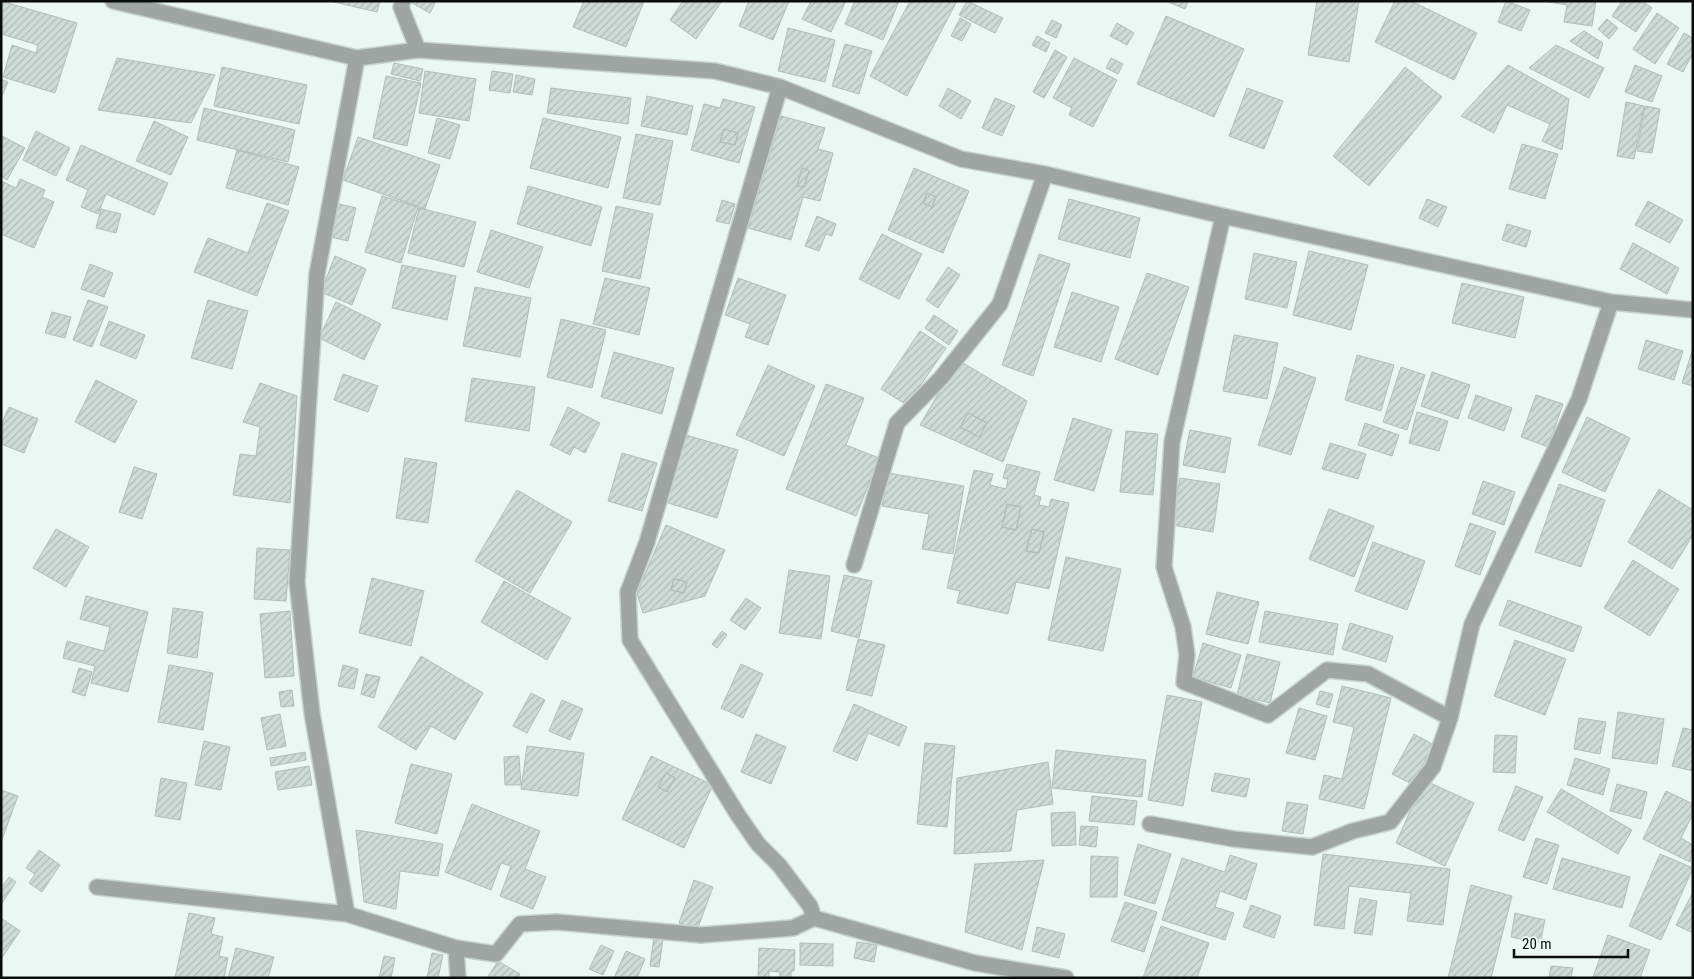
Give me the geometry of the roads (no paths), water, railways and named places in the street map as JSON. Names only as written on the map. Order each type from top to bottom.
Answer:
[{"type":"street","points":[[113,1],[357,58],[418,50],[715,71],[780,87],[960,159],[1045,174],[1223,216],[1611,302],[1693,310]]},
{"type":"street","points":[[403,1],[401,7],[418,50]]},
{"type":"street","points":[[347,914],[312,713],[297,582],[317,274],[357,58]]},
{"type":"street","points":[[780,87],[647,542],[628,592],[630,640],[738,815],[758,844],[779,865],[810,906],[814,918]]},
{"type":"street","points":[[854,565],[897,423],[942,378],[1000,304],[1045,174]]},
{"type":"street","points":[[1223,216],[1172,442],[1164,567],[1183,627],[1187,655],[1184,682],[1268,715],[1327,670],[1368,674],[1450,718]]},
{"type":"street","points":[[1150,824],[1234,839],[1312,846],[1353,831],[1390,822],[1433,767],[1450,718],[1472,624],[1579,400],[1611,302]]},
{"type":"street","points":[[97,887],[347,914],[456,948],[496,954],[520,924],[557,922],[701,935],[793,928],[814,918],[975,963],[1066,978]]},
{"type":"street","points":[[456,948],[458,978]]}]
